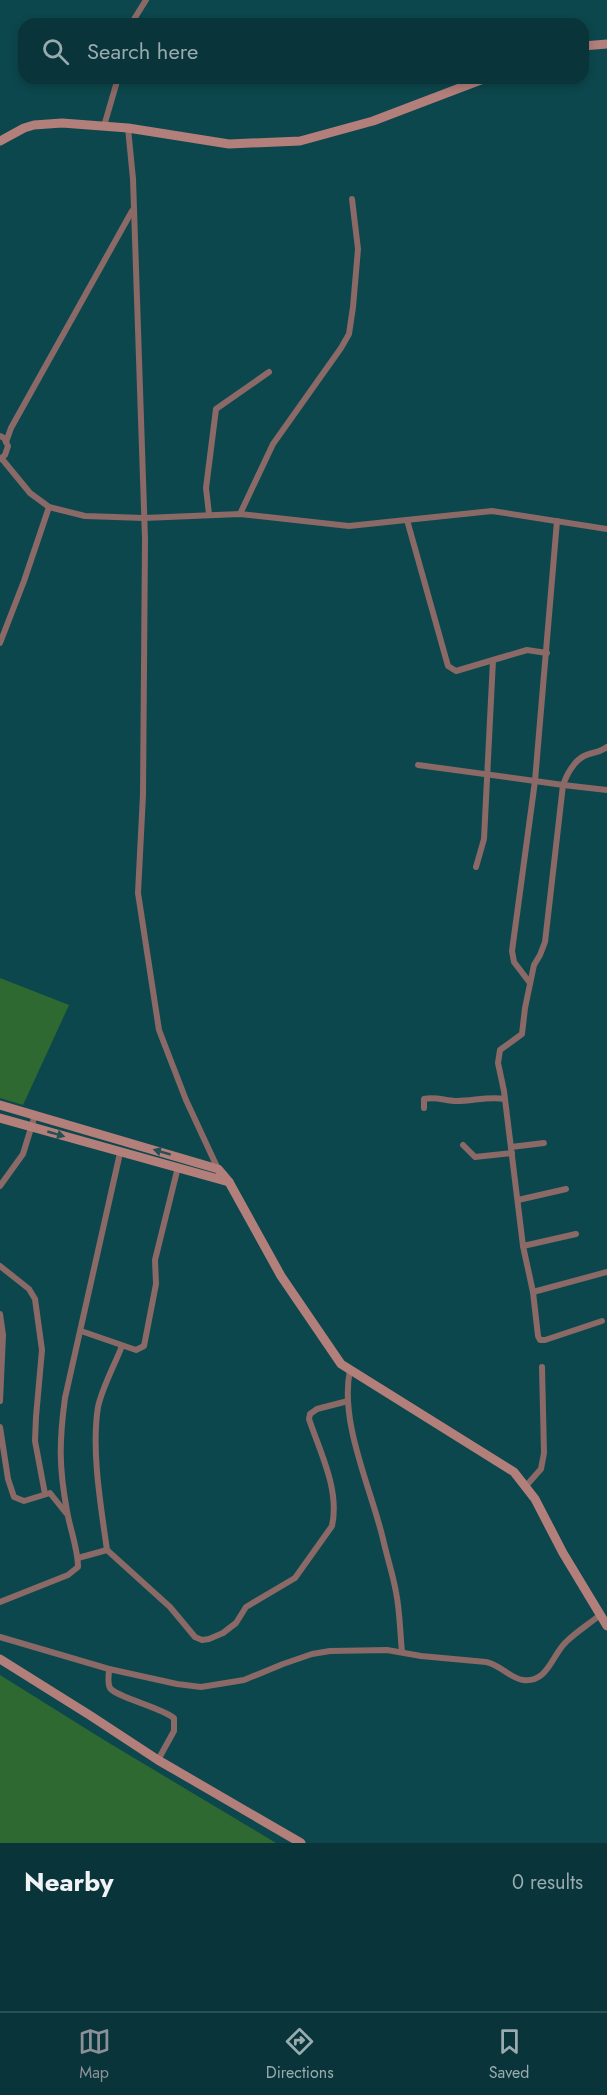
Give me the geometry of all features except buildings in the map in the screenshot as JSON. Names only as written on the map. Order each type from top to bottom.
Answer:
[{"type":"main road","points":[[589,46],[607,44]]},
{"type":"main road","points":[[0,141],[34,125],[62,123],[128,128],[229,144],[300,141],[373,121],[470,84]]},
{"type":"main road","points":[[0,1105],[218,1169],[229,1182],[281,1276],[341,1364],[514,1472],[535,1500],[563,1553],[607,1626]]},
{"type":"main road","points":[[0,1118],[229,1182]]},
{"type":"main road","points":[[0,1659],[158,1760],[301,1843]]},
{"type":"street","points":[[135,18],[146,0]]},
{"type":"street","points":[[104,126],[115,84]]},
{"type":"street","points":[[128,128],[133,179],[144,518],[143,795],[138,893],[159,1030],[186,1100],[218,1169]]},
{"type":"street","points":[[240,514],[273,444],[341,348],[348,334],[353,307],[358,249],[352,200]]},
{"type":"street","points":[[133,208],[10,428],[6,442],[7,451],[1,459],[30,493],[49,507],[85,516],[144,518],[240,514],[349,526],[492,511],[607,529]]},
{"type":"street","points":[[209,514],[206,488],[216,409],[269,372]]},
{"type":"street","points":[[6,442],[0,435],[10,428]]},
{"type":"street","points":[[0,644],[21,591],[49,507]]},
{"type":"street","points":[[407,520],[448,666],[456,671],[527,651],[547,653]]},
{"type":"street","points":[[530,983],[514,962],[512,951],[536,781],[557,522]]},
{"type":"street","points":[[476,867],[484,839],[493,660]]},
{"type":"street","points":[[602,1321],[540,1340],[523,1246],[498,1055],[500,1050],[522,1034],[534,965],[545,942],[563,785],[571,767],[582,757],[601,752],[607,747]]},
{"type":"street","points":[[418,765],[607,790]]},
{"type":"street","points":[[424,1108],[424,1100],[427,1098],[437,1097],[453,1101],[495,1097],[505,1099]]},
{"type":"street","points":[[0,1186],[23,1154],[35,1115]]},
{"type":"street","points":[[463,1145],[475,1157],[544,1143]]},
{"type":"street","points":[[0,1602],[68,1575],[78,1567],[60,1463],[60,1436],[65,1398],[120,1153]]},
{"type":"street","points":[[81,1331],[136,1350],[144,1346],[156,1284],[155,1260],[178,1167]]},
{"type":"street","points":[[518,1200],[566,1189]]},
{"type":"street","points":[[523,1246],[576,1234]]},
{"type":"street","points":[[0,1266],[29,1289],[35,1299],[42,1350],[35,1441],[45,1494]]},
{"type":"street","points":[[532,1292],[607,1272]]},
{"type":"street","points":[[0,1401],[3,1351],[1,1318]]},
{"type":"street","points":[[122,1346],[98,1405],[99,1479],[107,1550],[170,1607],[195,1637],[202,1640],[223,1633],[236,1623],[246,1607],[295,1578],[332,1526],[334,1517],[332,1489],[309,1419],[310,1414],[317,1409],[348,1401]]},
{"type":"street","points":[[525,1487],[541,1469],[544,1453],[542,1367]]},
{"type":"street","points":[[351,1370],[348,1401],[360,1466],[396,1592],[402,1652]]},
{"type":"street","points":[[0,1427],[8,1479],[14,1497],[24,1501],[50,1494],[68,1516]]},
{"type":"street","points":[[78,1558],[107,1550]]},
{"type":"street","points":[[0,1637],[109,1669],[201,1687],[244,1680],[312,1654],[370,1649],[495,1664],[516,1678],[525,1681],[538,1678],[547,1672],[559,1650],[567,1641],[600,1615]]},
{"type":"street","points":[[109,1669],[108,1682],[116,1694],[146,1703],[174,1718],[174,1731],[158,1760]]},
{"type":"green space","points":[[0,978],[69,1005],[23,1105],[0,1098]]},
{"type":"green space","points":[[0,1675],[104,1740],[276,1843],[0,1843]]}]
